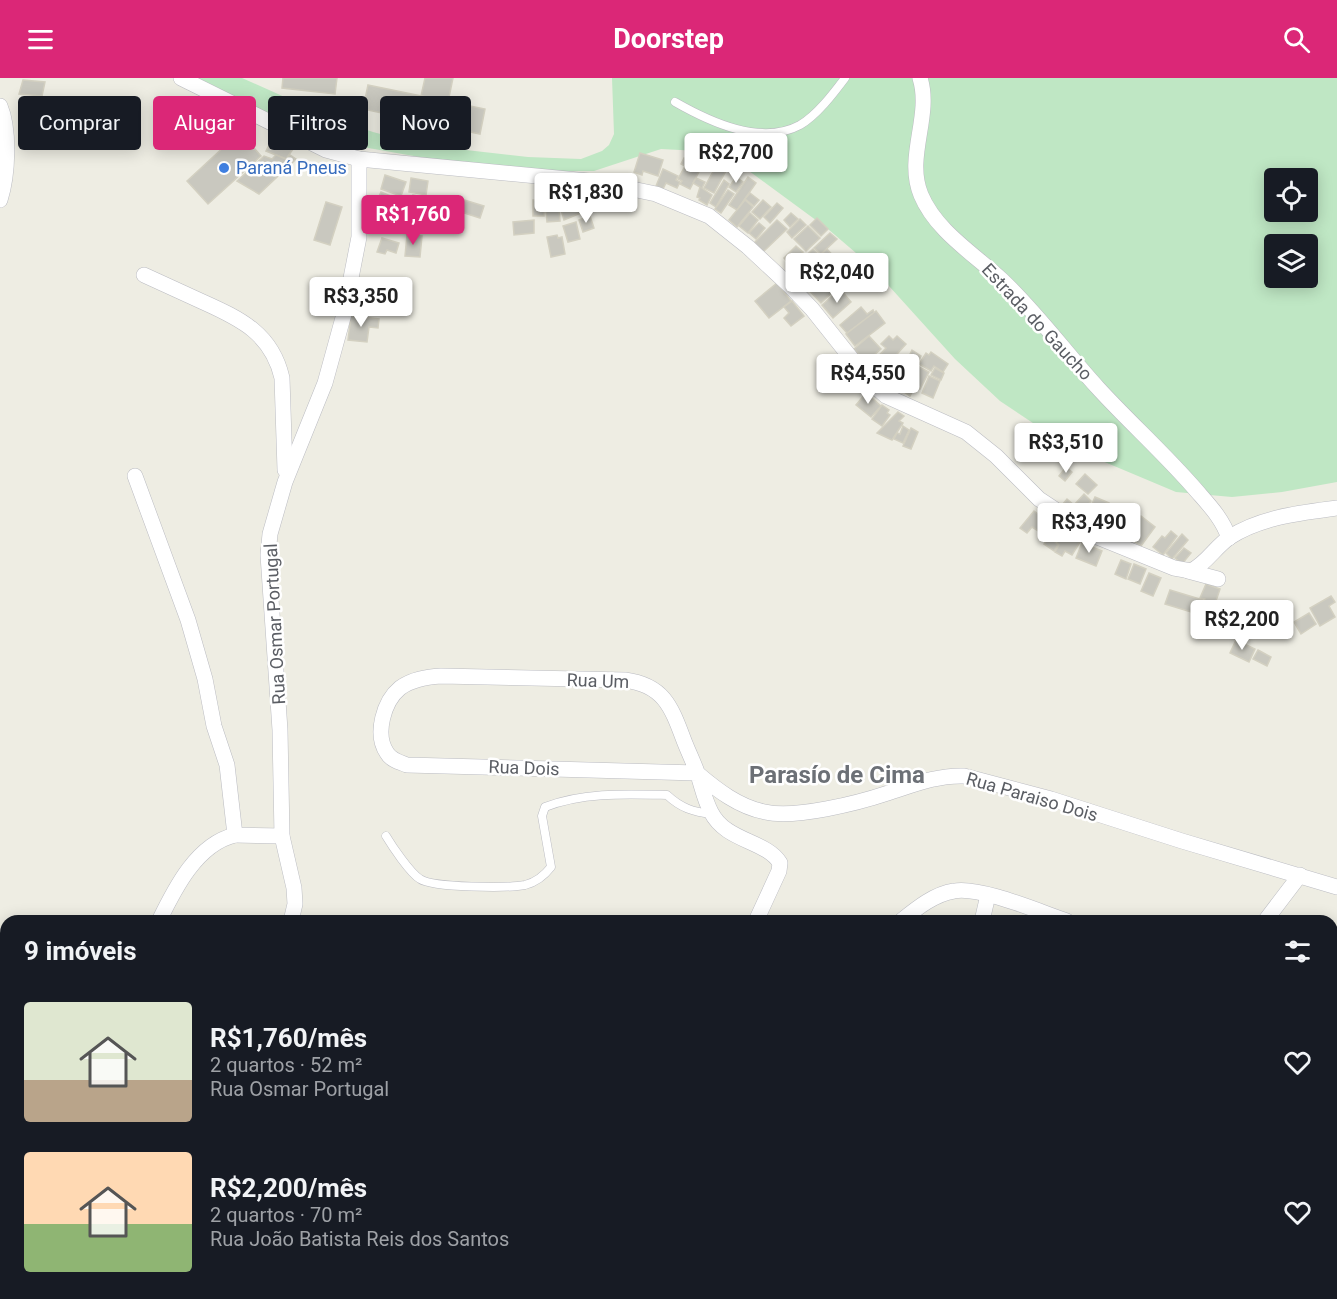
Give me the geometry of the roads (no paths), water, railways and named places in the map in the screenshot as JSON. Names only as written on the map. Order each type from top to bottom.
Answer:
[{"type":"street","points":[[181,78],[326,150],[359,159],[599,182],[656,194],[708,216],[748,247],[792,288],[812,309],[870,382],[886,396],[966,432],[996,456],[1039,499],[1095,536],[1131,552],[1218,579]]},
{"type":"street","name":"Estrada do Gaucho","points":[[920,78],[924,108],[917,151],[917,170],[920,193],[928,207],[941,225],[1002,280],[1098,388],[1186,478],[1225,525],[1229,538]]},
{"type":"street","points":[[0,106],[5,128],[1,194]]},
{"type":"street","name":"Rua Osmar Portugal","points":[[292,915],[295,904],[294,888],[282,836],[280,730],[268,555],[273,520],[285,482],[322,391],[344,314],[359,237],[359,159]]},
{"type":"street","points":[[144,275],[241,320],[268,345],[279,367],[283,390],[285,482]]},
{"type":"street","points":[[135,476],[188,620],[205,679],[214,726],[227,765],[235,835]]},
{"type":"street","points":[[1188,571],[1202,564],[1229,538],[1257,523],[1337,508]]},
{"type":"street","name":"Rua Um","points":[[382,721],[396,691],[407,683],[431,677],[476,676],[635,681],[655,690],[670,704],[712,814],[725,830],[773,855],[780,864],[759,915]]},
{"type":"street","name":"Rua Dois","points":[[382,721],[383,743],[386,752],[396,761],[406,765],[698,773]]},
{"type":"street","name":"Rua Paraiso Dois","points":[[698,773],[740,803],[772,814],[848,804],[933,779],[955,776],[975,778],[1051,799],[1337,887]]},
{"type":"street","points":[[162,915],[179,885],[203,853],[218,841],[235,835],[282,836]]},
{"type":"street","points":[[1269,915],[1300,875]]},
{"type":"street","points":[[909,915],[944,893],[964,890],[988,895],[1049,915]]},
{"type":"street","points":[[983,915],[988,895]]},
{"type":"lane","points":[[675,102],[690,111],[732,127],[765,133],[782,132],[807,120],[845,78]]},
{"type":"lane","points":[[386,836],[393,849],[420,880],[446,885],[511,887],[527,884],[543,877],[551,867],[542,816],[545,807],[561,801],[594,796],[667,795],[676,804],[693,812],[712,814]]},
{"type":"place","name":"Paraná Pneus","points":[[224,168]]},
{"type":"district","name":"Parasío de Cima","points":[[837,775]]}]
